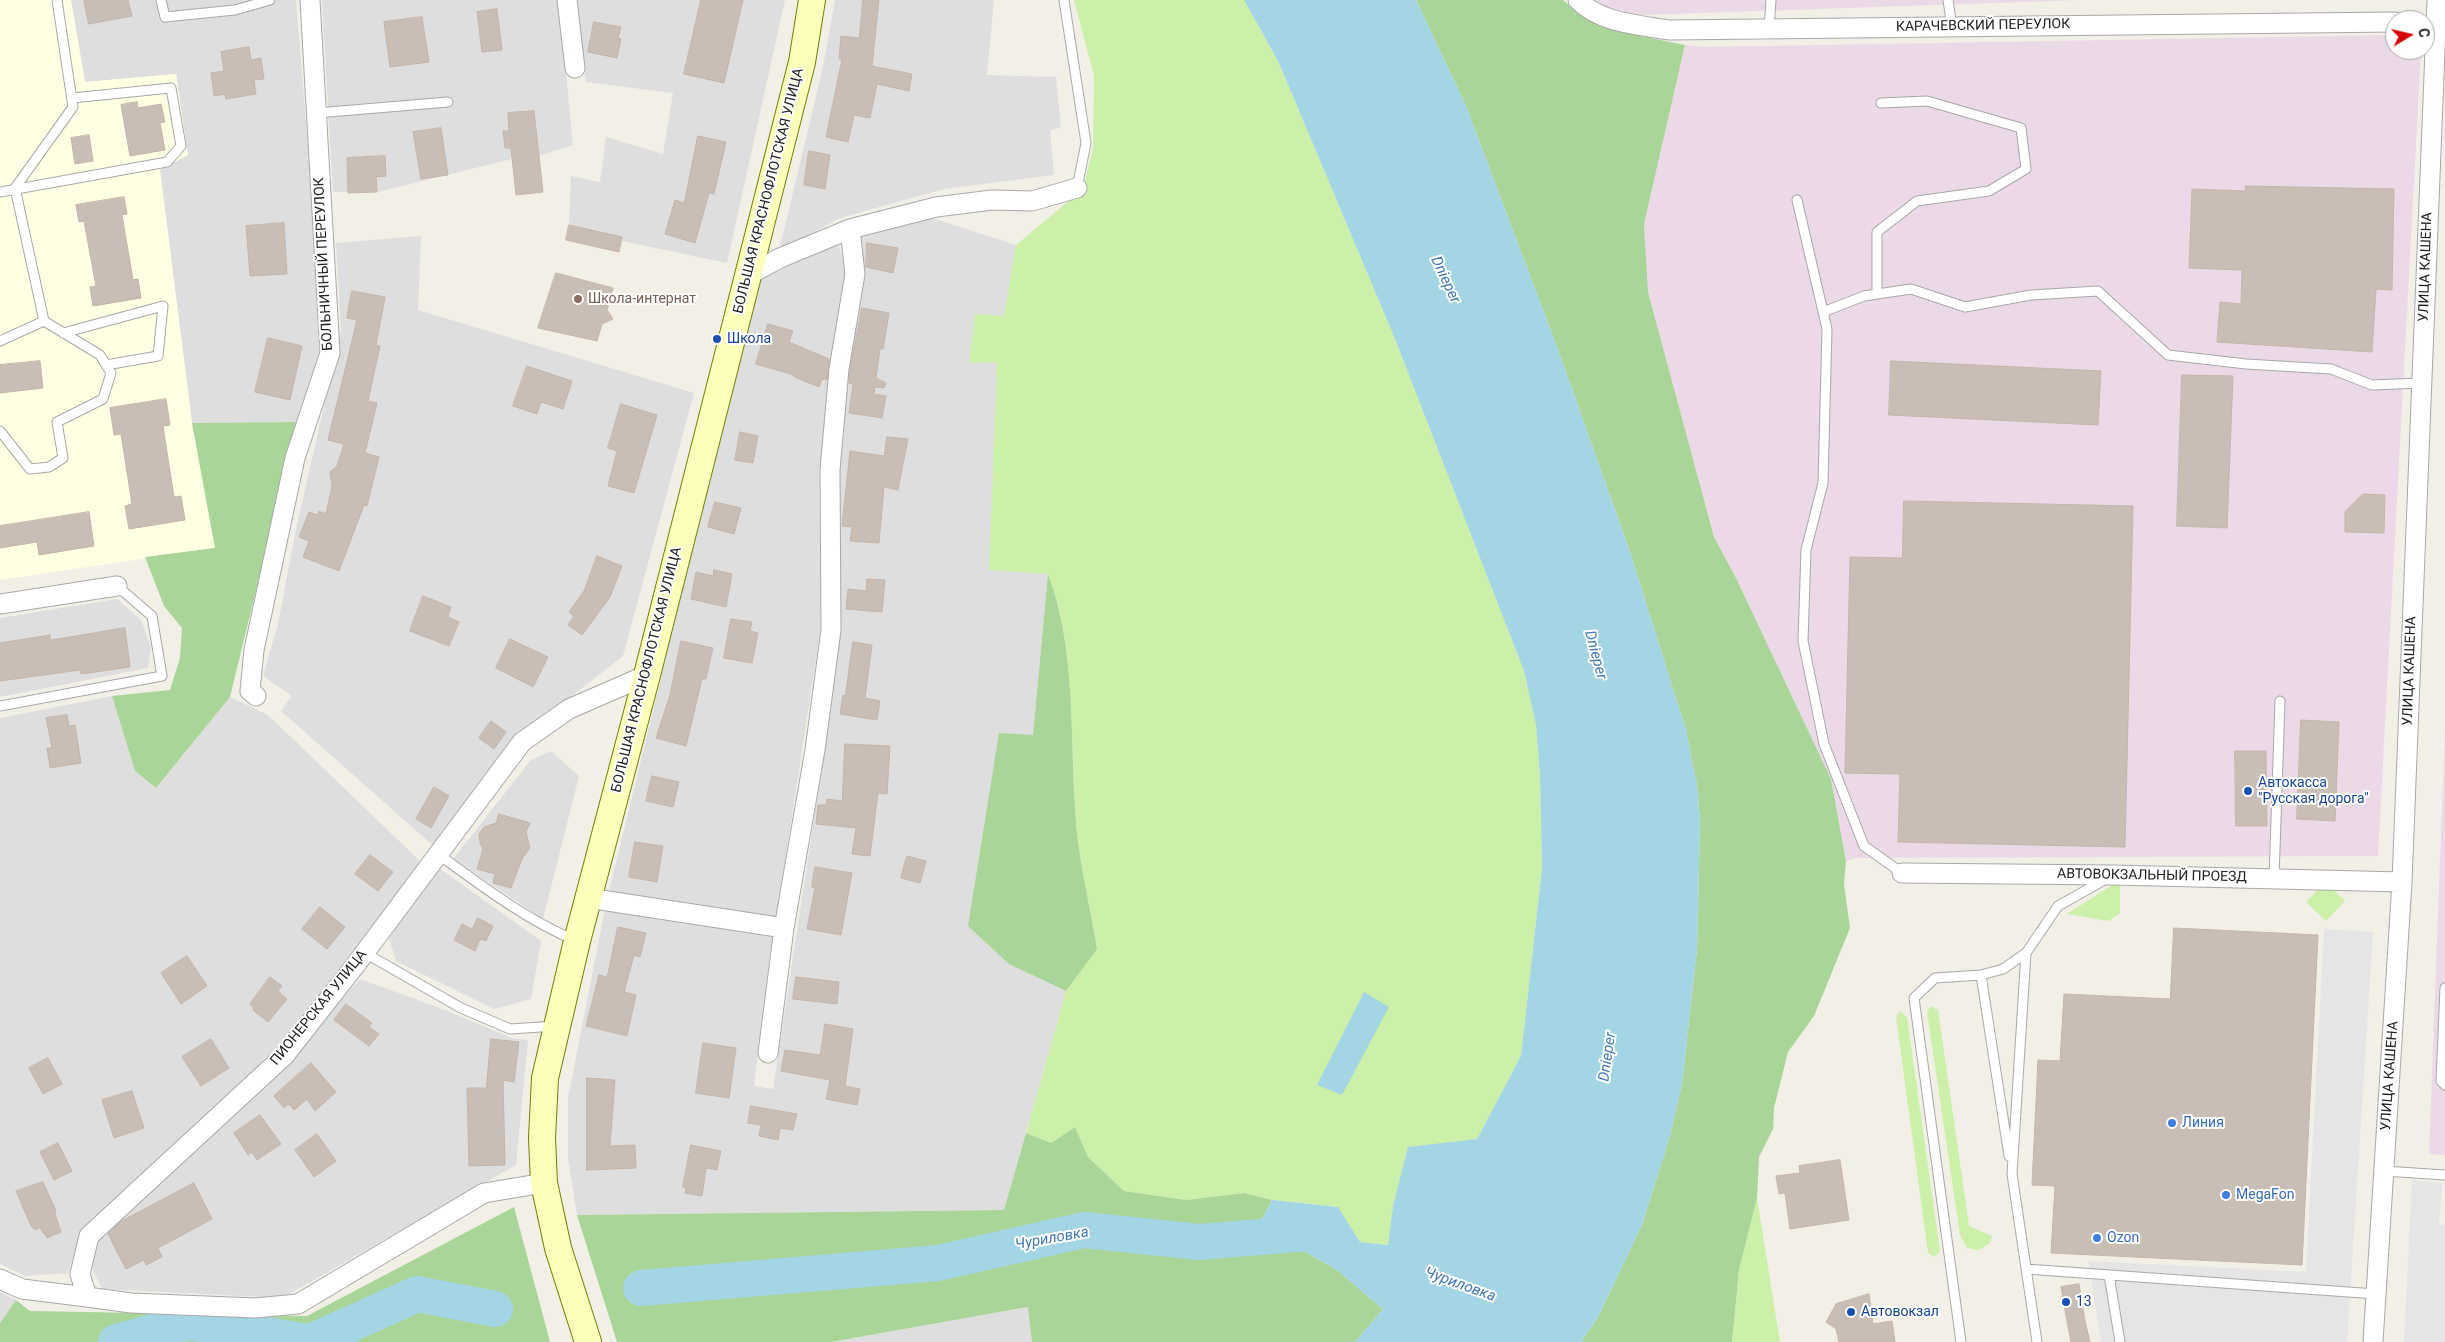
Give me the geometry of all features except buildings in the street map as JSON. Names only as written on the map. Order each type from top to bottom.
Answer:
[{"type":"main road","name":"БОЛЬШАЯ КРАСНОФЛОТСКАЯ УЛИЦА","points":[[588,1342],[558,1248],[544,1183],[542,1138],[545,1078],[577,941],[647,675],[802,62],[812,0]]},
{"type":"street","name":"БОЛЬНИЧНЫЙ ПЕРЕУЛОК","points":[[256,696],[250,691],[254,650],[295,458],[330,353],[310,0]]},
{"type":"street","points":[[567,0],[575,68]]},
{"type":"street","name":"КАРАЧЕВСКИЙ ПЕРЕУЛОК","points":[[1578,0],[1588,10],[1627,24],[1669,30],[2385,22]]},
{"type":"street","name":"УЛИЦА КАШЕНА","points":[[2373,1342],[2402,882],[2421,383],[2429,60]]},
{"type":"street","points":[[748,275],[780,258],[850,229],[936,208],[992,200],[1032,201],[1077,188]]},
{"type":"street","points":[[768,1052],[784,928],[815,750],[831,630],[830,470],[839,368],[855,274],[850,229]]},
{"type":"street","points":[[0,604],[117,586]]},
{"type":"street","name":"ПИОНЕРСКАЯ УЛИЦА","points":[[87,1297],[80,1274],[89,1236],[285,1055],[365,953],[522,742],[569,710],[647,675]]},
{"type":"street","name":"АВТОВОКЗАЛЬНЫЙ ПРОЕЗД","points":[[1902,873],[2113,875],[2402,882]]},
{"type":"street","points":[[588,898],[784,928]]},
{"type":"street","points":[[0,1278],[22,1289],[131,1303],[256,1308],[298,1304],[484,1193],[544,1183]]},
{"type":"lane","points":[[0,431],[30,470],[49,467],[63,458],[57,422],[103,399],[111,373],[100,356],[44,321],[15,188],[73,107],[57,0]]},
{"type":"lane","points":[[161,0],[165,17],[235,10],[270,0]]},
{"type":"lane","points":[[1064,0],[1086,143],[1077,188]]},
{"type":"lane","points":[[1769,29],[1771,0]]},
{"type":"lane","points":[[1948,0],[1952,27]]},
{"type":"lane","points":[[0,192],[167,162],[181,146],[170,88],[72,98]]},
{"type":"lane","points":[[1877,294],[1876,232],[1917,201],[1988,191],[2026,169],[2021,128],[1927,101],[1881,104]]},
{"type":"lane","points":[[317,113],[448,102]]},
{"type":"lane","points":[[1797,200],[1827,329],[1823,483],[1806,550],[1804,641],[1824,744],[1864,846],[1902,873]]},
{"type":"lane","points":[[1823,312],[1864,296],[1911,289],[1965,307],[2031,295],[2098,291],[2168,355],[2246,364],[2331,369],[2372,385],[2421,383]]},
{"type":"lane","points":[[63,333],[163,306],[158,356],[106,365]]},
{"type":"lane","points":[[0,341],[44,321]]},
{"type":"lane","points":[[0,706],[162,676],[152,616],[117,586]]},
{"type":"lane","points":[[2274,879],[2280,701]]},
{"type":"lane","points":[[438,854],[488,891],[548,929],[577,941]]},
{"type":"lane","points":[[1961,1342],[1914,998],[1935,978],[1982,976],[2003,969],[2026,953],[2058,906],[2113,875]]},
{"type":"lane","points":[[365,953],[461,1008],[510,1029],[557,1026]]},
{"type":"lane","points":[[2012,1174],[2026,953]]},
{"type":"lane","points":[[1982,976],[2037,1342]]},
{"type":"lane","points":[[2445,988],[2441,1081],[2445,1085]]},
{"type":"lane","points":[[2384,1171],[2445,1175]]},
{"type":"lane","points":[[2026,1269],[2376,1294]]},
{"type":"lane","points":[[2109,1275],[2120,1342]]},
{"type":"shaded area","points":[[0,0],[71,0],[85,82],[176,74],[188,155],[160,170],[192,423],[215,548],[0,580]]},
{"type":"shaded area","points":[[71,0],[296,0],[324,346],[297,422],[192,423],[160,170],[177,74],[85,82]]},
{"type":"shaded area","points":[[322,0],[559,0],[573,145],[539,156],[543,192],[516,195],[512,159],[377,192],[333,192]]},
{"type":"shaded area","points":[[576,0],[785,0],[727,263],[622,241],[619,252],[566,240],[569,225],[571,176],[600,182],[606,137],[663,154],[673,93],[586,82]]},
{"type":"shaded area","points":[[835,0],[994,0],[987,75],[1056,77],[1061,127],[1050,131],[1054,175],[944,189],[840,218],[779,251],[823,67]]},
{"type":"shaded area","points":[[1596,0],[2080,0],[1615,16]]},
{"type":"shaded area","points":[[2385,35],[2385,60],[2420,60],[2378,856],[1856,858],[1846,861],[1831,779],[1737,580],[1714,537],[1648,292],[1644,224],[1685,45],[1704,47]]},
{"type":"shaded area","points":[[932,218],[1016,245],[1004,317],[970,362],[998,361],[989,569],[1048,574],[1033,736],[999,733],[1009,964],[1066,991],[1004,1210],[577,1215],[568,1158],[568,1098],[605,909],[772,937],[754,1086],[773,1089],[824,753],[837,466],[857,241],[868,231]]},
{"type":"shaded area","points":[[421,236],[418,310],[694,393],[623,656],[523,734],[437,849],[281,711],[292,696],[263,676],[278,624],[296,529],[341,331],[336,243]]},
{"type":"shaded area","points":[[838,245],[848,271],[829,387],[819,476],[821,626],[776,921],[609,891],[759,278]]},
{"type":"shaded area","points":[[117,599],[141,620],[151,648],[148,668],[0,697],[0,618]]},
{"type":"shaded area","points":[[112,696],[135,771],[156,788],[230,697],[268,715],[421,862],[279,1048],[83,1229],[68,1273],[25,1276],[0,1264],[0,718]]},
{"type":"shaded area","points":[[2445,727],[2445,1155],[2429,1154]]},
{"type":"shaded area","points":[[551,751],[579,776],[543,919],[453,859],[531,760]]},
{"type":"shaded area","points":[[439,868],[541,941],[531,999],[494,1009],[396,961],[389,938]]},
{"type":"shaded area","points":[[2324,929],[2373,932],[2347,1342],[2101,1342],[2088,1261],[2306,1272]]},
{"type":"shaded area","points":[[360,979],[440,1008],[512,1038],[528,1040],[516,1165],[282,1298],[102,1289],[92,1267],[99,1235],[286,1065]]},
{"type":"shaded area","points":[[2412,1180],[2442,1183],[2439,1224],[2445,1225],[2445,1342],[2404,1342]]},
{"type":"shaded area","points":[[0,1292],[16,1300],[0,1323]]},
{"type":"shaded area","points":[[1029,1307],[1032,1342],[831,1342]]},
{"type":"green space","points":[[1074,0],[1244,0],[1279,63],[1395,339],[1524,671],[1536,725],[1540,776],[1542,868],[1521,1056],[1477,1139],[1408,1148],[1393,1206],[1388,1245],[1360,1242],[1337,1207],[1272,1200],[1244,1193],[1186,1200],[1124,1191],[1088,1157],[1075,1127],[1051,1143],[1026,1133],[1066,991],[1097,948],[1076,827],[1068,661],[1057,602],[1048,574],[989,570],[997,362],[969,363],[975,314],[1004,316],[1016,245],[1083,189],[1093,148],[1094,76]]},
{"type":"green space","points":[[1416,0],[1563,0],[1587,20],[1621,32],[1685,45],[1644,224],[1648,292],[1714,537],[1737,580],[1831,779],[1846,861],[1844,884],[1850,928],[1814,1016],[1788,1052],[1774,1108],[1773,1129],[1759,1157],[1757,1198],[1739,1270],[1732,1342],[1581,1342],[1597,1319],[1642,1225],[1670,1136],[1682,1084],[1697,949],[1700,821],[1697,786],[1686,730],[1629,549],[1557,347],[1466,106]]},
{"type":"green space","points":[[297,422],[230,697],[156,788],[135,771],[112,696],[170,690],[180,658],[182,628],[164,606],[145,557],[215,548],[192,423]]},
{"type":"green space","points":[[1048,574],[1057,602],[1068,661],[1076,827],[1097,949],[1066,991],[1009,964],[968,926],[999,733],[1033,735]]},
{"type":"green space","points":[[2120,880],[2120,914],[2108,921],[2067,914]]},
{"type":"green space","points":[[2325,882],[2345,901],[2326,921],[2306,902]]},
{"type":"green space","points":[[1931,1006],[1938,1010],[1969,1226],[1992,1236],[1990,1243],[1979,1250],[1967,1248],[1960,1235],[1927,1012]]},
{"type":"green space","points":[[1900,1011],[1907,1017],[1940,1251],[1934,1257],[1928,1253],[1896,1017]]},
{"type":"green space","points":[[1075,1127],[1088,1157],[1124,1191],[1186,1200],[1244,1193],[1272,1200],[1260,1223],[1281,1238],[1337,1270],[1383,1309],[1355,1342],[1032,1342],[1028,1307],[831,1342],[617,1342],[577,1215],[1004,1210],[1026,1133],[1051,1143]]},
{"type":"green space","points":[[1757,1198],[1780,1342],[1732,1342],[1739,1270]]},
{"type":"green space","points":[[514,1207],[550,1342],[0,1342],[0,1323],[16,1300],[30,1311],[307,1316]]},
{"type":"water","name":"Dnieper","points":[[1244,0],[1416,0],[1466,106],[1557,347],[1629,549],[1686,730],[1697,786],[1700,821],[1697,949],[1682,1084],[1670,1136],[1642,1225],[1597,1319],[1581,1342],[1355,1342],[1383,1309],[1337,1270],[1281,1238],[1260,1223],[1272,1200],[1338,1207],[1360,1242],[1388,1245],[1393,1206],[1408,1147],[1477,1139],[1521,1056],[1542,868],[1540,776],[1536,725],[1524,671],[1395,339],[1279,63]]},
{"type":"water","points":[[1364,992],[1389,1007],[1342,1095],[1317,1085]]},
{"type":"waterway","name":"Чуриловка","points":[[641,1288],[938,1263],[1084,1230],[1199,1242],[1321,1232],[1326,1234]]},
{"type":"waterway","name":"Чуриловка","points":[[311,1342],[417,1294],[495,1309]]},
{"type":"waterway","name":"Чуриловка","points":[[116,1342],[189,1322],[308,1342]]},
{"type":"place","name":"Школа-интернат","points":[[578,299]]},
{"type":"place","name":"Школа","points":[[717,339]]},
{"type":"place","name":"Автокасса \"Русская дорога\"","points":[[2248,791]]},
{"type":"place","name":"Линия","points":[[2172,1123]]},
{"type":"place","name":"MegaFon","points":[[2226,1195]]},
{"type":"place","name":"Ozon","points":[[2097,1238]]},
{"type":"place","name":"13","points":[[2066,1302]]},
{"type":"place","name":"Автовокзал","points":[[1851,1312]]}]
